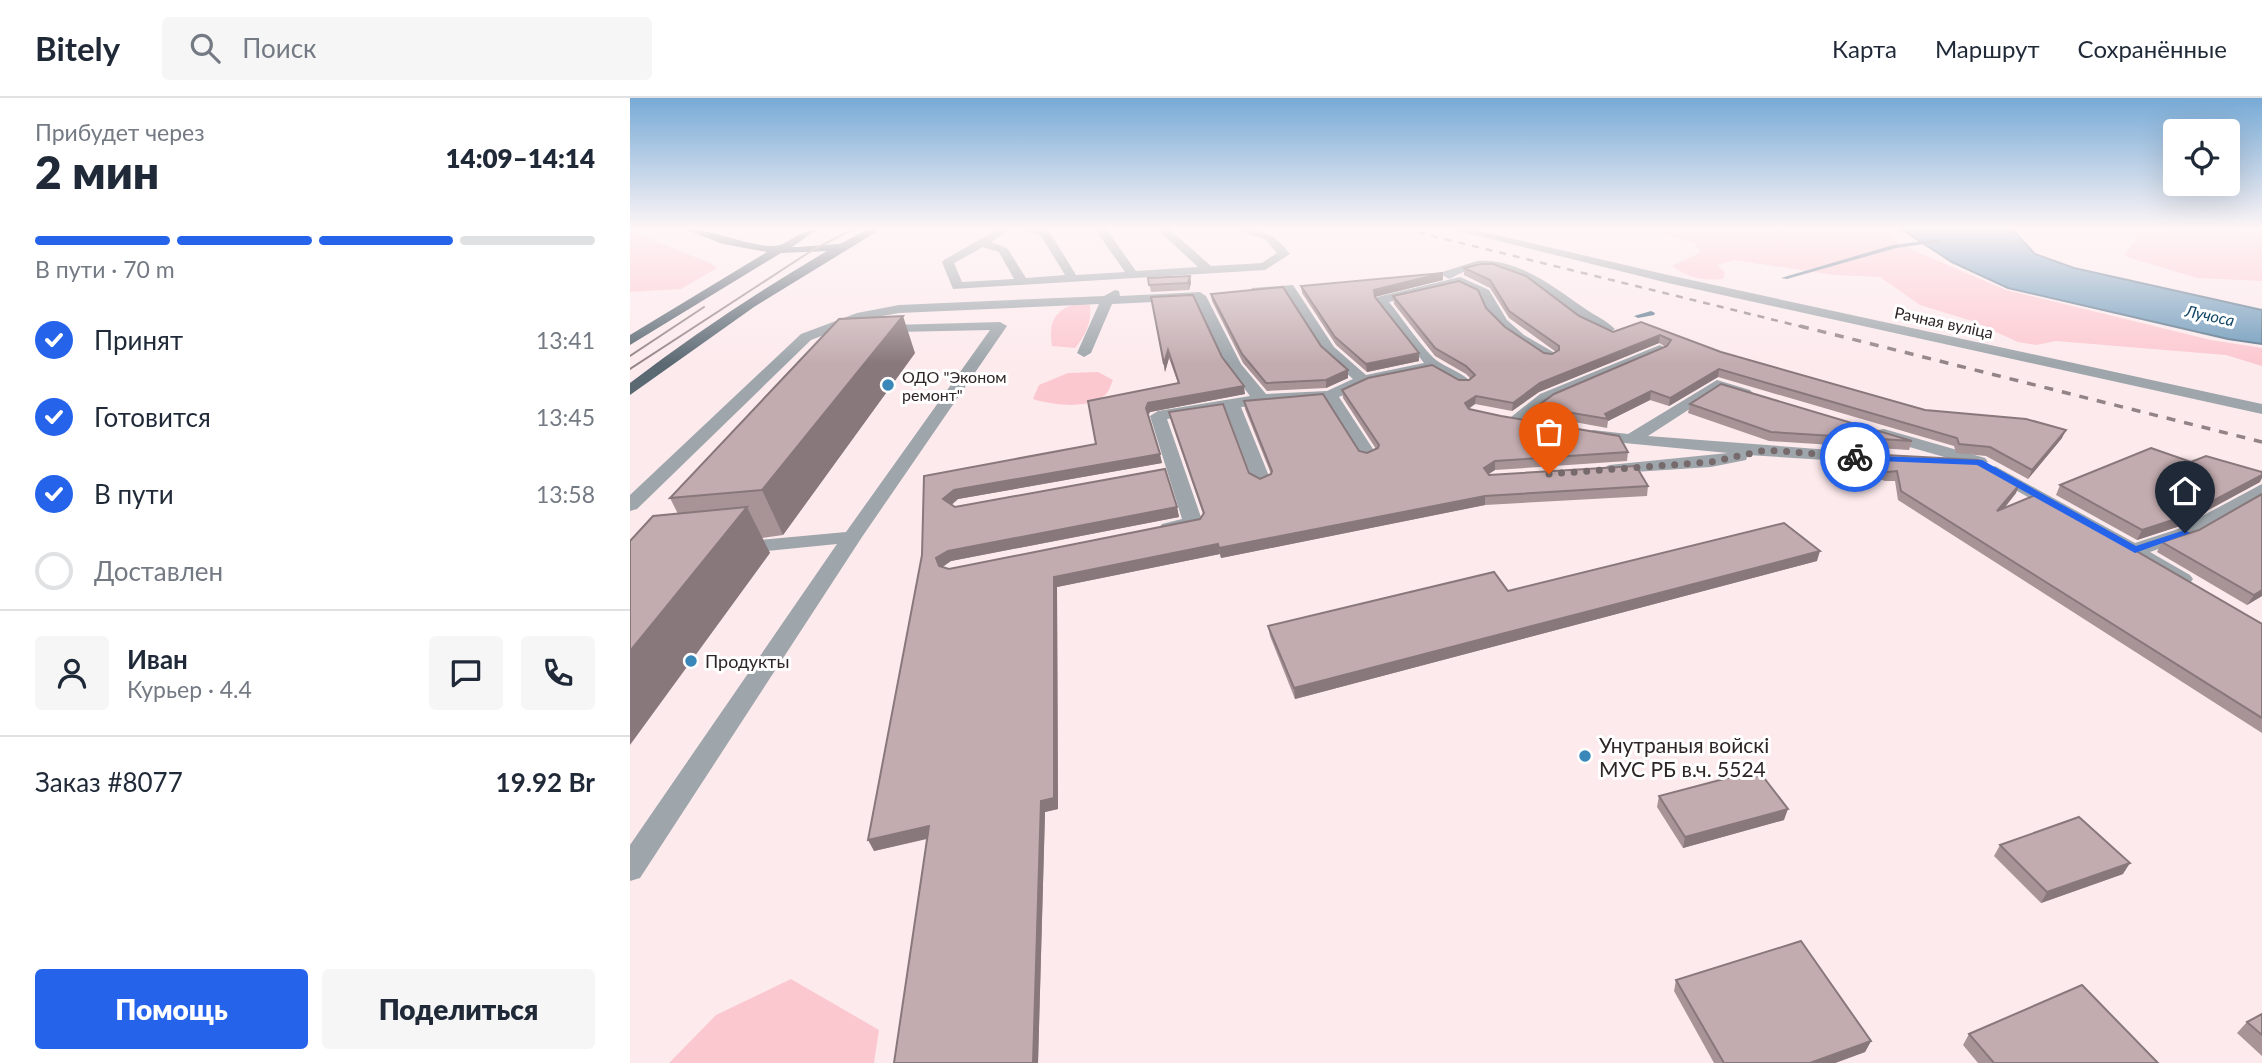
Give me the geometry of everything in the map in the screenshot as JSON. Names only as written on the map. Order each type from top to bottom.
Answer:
[{"type":"main road","points":[[630,341],[740,274]]},
{"type":"main road","points":[[630,390],[680,352],[794,274]]},
{"type":"street","points":[[953,274],[957,286],[1147,274]]},
{"type":"street","points":[[1017,274],[1021,282]]},
{"type":"street","points":[[1070,274],[1073,279]]},
{"type":"street","points":[[1421,276],[1437,274]]},
{"type":"street","points":[[1447,274],[1485,293],[1490,309],[1521,340],[1550,356]]},
{"type":"street","points":[[1520,274],[1555,292],[1576,311],[1608,329]]},
{"type":"street","name":"Рачная вуліца","points":[[1647,274],[2262,409]]},
{"type":"street","points":[[1084,353],[1107,300],[1133,275]]},
{"type":"street","points":[[1460,281],[1376,295],[1433,365],[1447,370],[1464,383]]},
{"type":"street","points":[[1238,293],[1295,288],[1329,350],[1363,380]]},
{"type":"street","points":[[630,505],[806,337],[850,320],[899,309],[1206,295],[1233,365],[1248,387],[1262,399]]},
{"type":"street","points":[[630,869],[852,537],[1000,326],[897,328]]},
{"type":"street","points":[[1539,425],[1507,419],[1546,397],[1660,349]]},
{"type":"street","points":[[1153,531],[1193,523],[1168,470],[1158,416],[1262,399],[1330,395],[1363,380],[1433,365]]},
{"type":"street","points":[[1632,439],[1717,385],[1756,396]]},
{"type":"street","points":[[1330,395],[1368,455]]},
{"type":"street","points":[[1232,404],[1262,481]]},
{"type":"street","points":[[1874,431],[1979,462],[2204,592]]},
{"type":"street","points":[[1577,432],[1632,439],[1878,458]]},
{"type":"street","points":[[1590,471],[1711,462],[1766,450]]},
{"type":"street","points":[[1903,459],[1979,462]]},
{"type":"street","points":[[2135,550],[2185,533],[2262,489]]},
{"type":"street","points":[[711,550],[852,537]]},
{"type":"shaded area","points":[[630,274],[707,274],[681,289],[630,292]]},
{"type":"shaded area","points":[[1686,274],[1724,274],[1723,279],[1696,278]]},
{"type":"shaded area","points":[[1828,274],[1969,274],[2006,290],[2211,340],[2262,348],[2262,366],[2226,355],[2056,341],[2036,345],[2018,342],[1972,321],[1920,305],[1880,277]]},
{"type":"shaded area","points":[[2184,274],[2262,274],[2262,281],[2197,278]]},
{"type":"shaded area","points":[[1079,303],[1090,305],[1089,322],[1082,338],[1075,348],[1052,346],[1051,330],[1055,317],[1064,309]]},
{"type":"shaded area","points":[[1098,372],[1113,380],[1106,394],[1098,400],[1070,405],[1033,399],[1039,385],[1068,373]]},
{"type":"shaded area","points":[[791,979],[879,1030],[874,1063],[669,1063],[716,1015]]},
{"type":"water","name":"Лучоса","points":[[1978,274],[2101,274],[2262,310],[2262,344],[2228,339],[2008,288]]},
{"type":"building","points":[[1439,274],[1374,290],[1375,297],[1419,353],[1366,364],[1335,337],[1301,286]]},
{"type":"building","points":[[1477,274],[1526,276],[1579,316],[1613,332],[1641,322],[1721,352],[1925,410],[2026,419],[2066,430],[2032,470],[1990,447],[1959,444],[1957,438],[1719,369],[1670,398],[1651,391],[1605,414],[1608,419],[1536,407],[1554,394],[1667,346],[1671,340],[1660,335],[1540,383],[1513,403],[1476,396],[1465,403],[1469,409],[1501,416],[1619,436],[1628,452],[1495,461],[1484,468],[1489,475],[1636,466],[1648,486],[1485,496],[1219,548],[1218,544],[1054,577],[1054,798],[1041,801],[1033,1063],[894,1063],[929,826],[868,840],[922,555],[924,476],[1096,444],[1088,401],[1179,383],[1168,350],[1164,364],[1151,297],[1193,295],[1222,357],[1244,386],[1148,403],[1146,408],[1160,454],[954,490],[943,499],[955,507],[1165,469],[1177,507],[948,551],[936,558],[939,566],[949,569],[1200,519],[1204,513],[1169,412],[1223,404],[1249,473],[1260,479],[1272,471],[1244,401],[1323,394],[1359,451],[1367,453],[1379,445],[1342,390],[1368,378],[1432,365],[1459,380],[1469,380],[1475,375],[1466,366],[1435,348],[1393,296],[1459,281],[1478,290],[1486,308],[1505,327],[1544,353],[1552,354],[1559,350],[1559,346],[1509,311],[1490,280]]},
{"type":"building","points":[[1190,276],[1188,283],[1149,285],[1148,278]]},
{"type":"building","points":[[1283,287],[1321,346],[1348,370],[1326,380],[1266,383],[1242,354],[1211,294]]},
{"type":"building","points":[[903,316],[762,490],[670,498],[839,319]]},
{"type":"building","points":[[1721,384],[1912,441],[1771,432],[1690,404]]},
{"type":"building","points":[[2151,448],[2191,462],[2206,456],[2262,472],[2262,475],[2182,517],[2142,530],[2060,485]]},
{"type":"building","points":[[1829,452],[1978,460],[2020,484],[1997,511],[2038,494],[2262,624],[2262,718],[1901,491],[1897,471],[1887,472]]},
{"type":"building","points":[[2262,494],[2262,590],[2254,595],[2162,542],[2199,530]]},
{"type":"building","points":[[747,507],[630,651],[630,541],[653,516]]},
{"type":"building","points":[[1784,523],[1820,551],[1294,688],[1268,626],[1494,572],[1508,591]]},
{"type":"building","points":[[1758,770],[1788,809],[1685,837],[1659,796]]},
{"type":"building","points":[[2079,817],[2130,863],[2047,892],[2000,845]]},
{"type":"building","points":[[1801,941],[1871,1041],[1810,1063],[1724,1063],[1676,980]]},
{"type":"building","points":[[2082,985],[2158,1063],[1994,1063],[1969,1034]]},
{"type":"building","points":[[2262,1014],[2262,1035],[2247,1022]]},
{"type":"waterway","points":[[1785,278],[1799,274]]},
{"type":"waterway","points":[[1638,316],[1651,313]]},
{"type":"tram line","points":[[630,369],[776,274]]},
{"type":"tram line","points":[[630,356],[704,307]]},
{"type":"railway","points":[[1587,274],[1807,328]]},
{"type":"railway","points":[[1800,326],[2262,442]]},
{"type":"way so far","points":[[1549,474],[1711,462],[1766,450],[1855,457]]},
{"type":"place","name":"ОДО \"Эконом ремонт\"","points":[[888,385]]},
{"type":"place","name":"Продукты","points":[[691,661]]},
{"type":"place","name":"Унутраныя войскі МУС РБ в.ч. 5524","points":[[1585,756]]},
{"type":"route","points":[[1855,457],[1979,462],[2135,550],[2185,533]]}]
